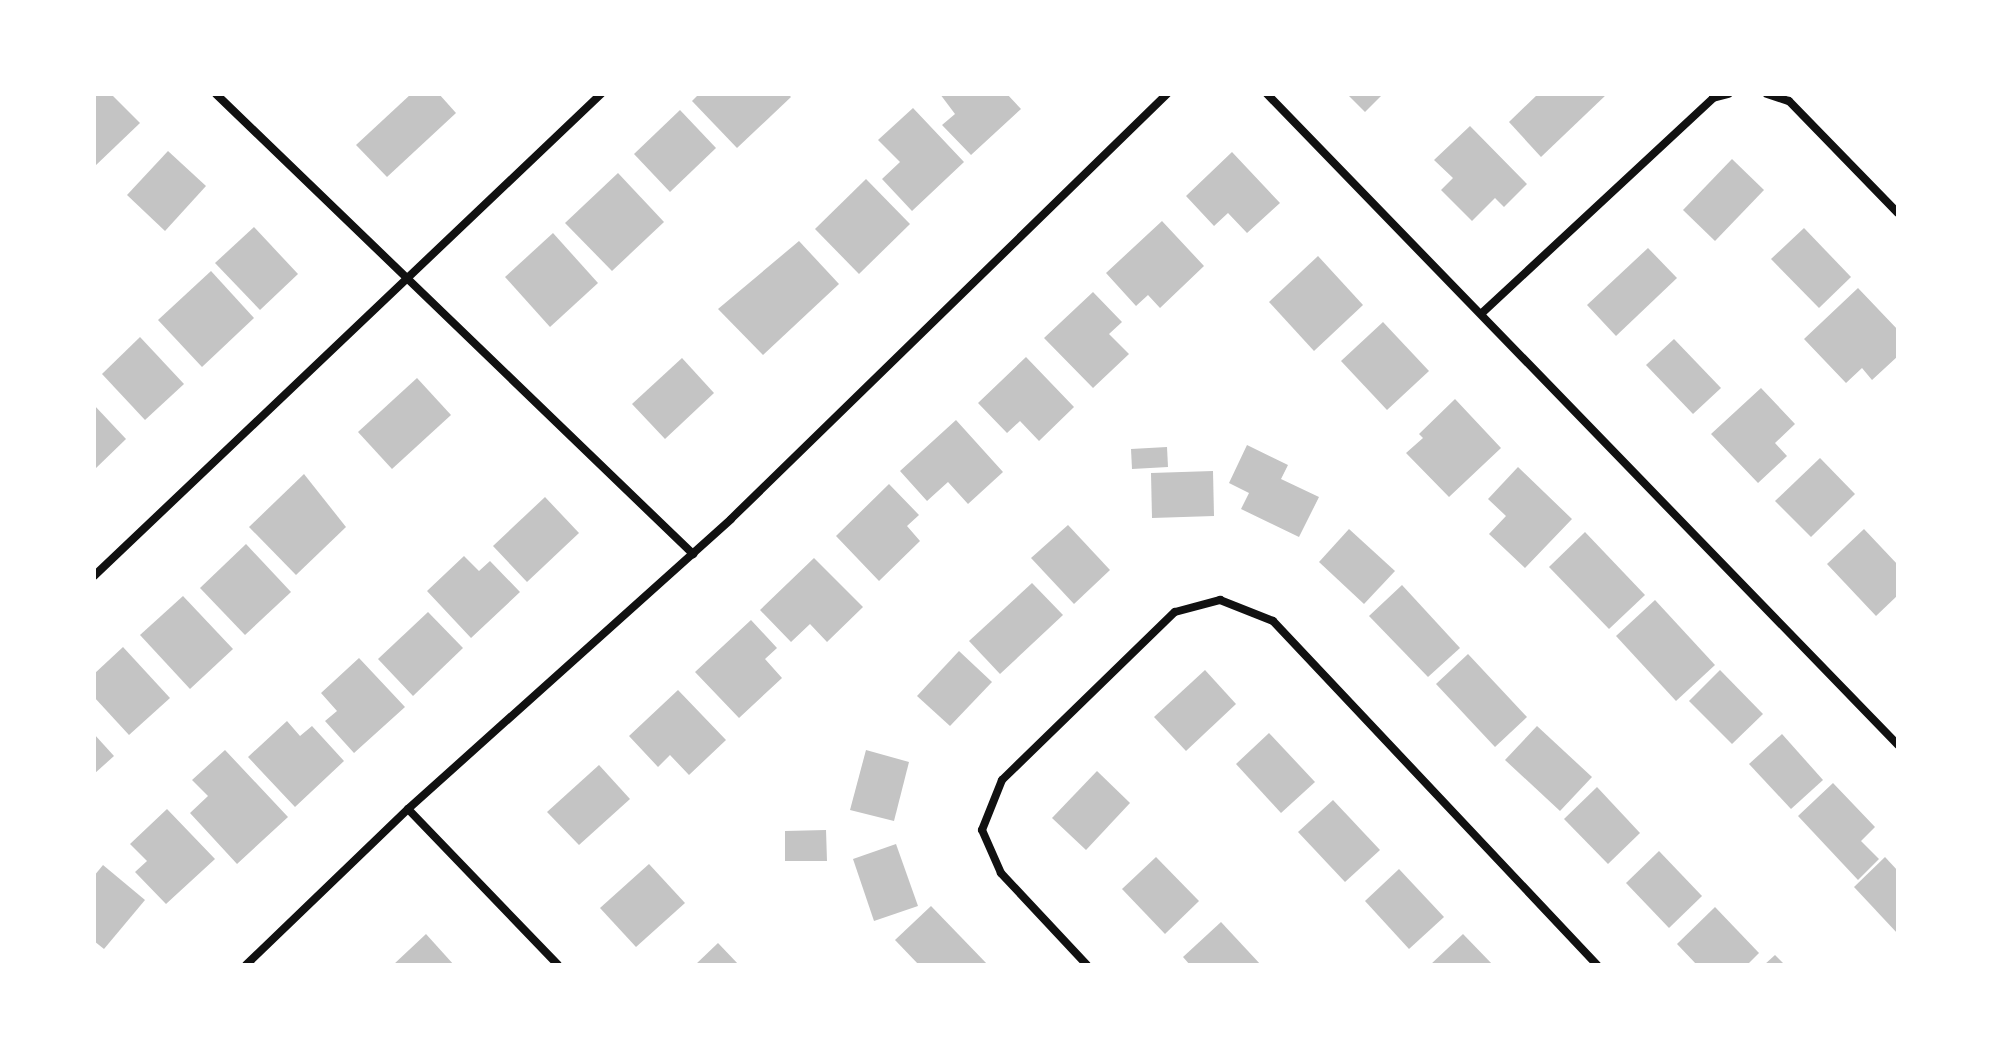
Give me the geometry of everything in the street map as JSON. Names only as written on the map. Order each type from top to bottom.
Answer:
[{"type":"street","points":[[216,94],[693,554]]},
{"type":"street","points":[[94,576],[408,281],[601,94]]},
{"type":"street","points":[[246,965],[408,809],[693,554],[1167,94]]},
{"type":"street","points":[[1267,94],[1898,745]]},
{"type":"street","points":[[1482,313],[1713,98],[1728,94]]},
{"type":"street","points":[[1767,94],[1789,101],[1898,213]]},
{"type":"street","points":[[1087,965],[1001,873],[982,830],[1002,780],[1153,633],[1175,612],[1220,600],[1273,621],[1597,965]]},
{"type":"street","points":[[408,809],[558,965]]},
{"type":"building","points":[[94,94],[111,94],[140,123],[94,167]]},
{"type":"building","points":[[411,94],[439,94],[456,113],[387,177],[356,145]]},
{"type":"building","points":[[699,94],[788,94],[791,97],[737,148],[692,101]]},
{"type":"building","points":[[940,94],[1007,94],[1021,109],[971,155],[942,125],[955,114]]},
{"type":"building","points":[[1347,94],[1383,94],[1365,112]]},
{"type":"building","points":[[1538,94],[1607,94],[1541,157],[1509,122]]},
{"type":"building","points":[[913,108],[964,162],[912,211],[882,179],[900,162],[878,140]]},
{"type":"building","points":[[680,110],[716,148],[670,192],[634,154]]},
{"type":"building","points":[[1470,126],[1527,184],[1504,207],[1495,198],[1472,221],[1441,190],[1453,178],[1434,160]]},
{"type":"building","points":[[168,151],[206,186],[165,231],[127,195]]},
{"type":"building","points":[[1232,152],[1280,203],[1247,233],[1228,213],[1214,226],[1186,196]]},
{"type":"building","points":[[1732,159],[1764,190],[1715,241],[1683,210]]},
{"type":"building","points":[[618,173],[664,222],[612,271],[565,223]]},
{"type":"building","points":[[866,179],[910,224],[859,274],[815,229]]},
{"type":"building","points":[[1162,221],[1204,266],[1160,308],[1148,295],[1136,306],[1106,273]]},
{"type":"building","points":[[254,227],[298,274],[260,310],[215,263]]},
{"type":"building","points":[[1804,228],[1851,277],[1819,308],[1771,259]]},
{"type":"building","points":[[553,233],[598,283],[550,327],[505,277]]},
{"type":"building","points":[[799,241],[839,284],[763,355],[718,309]]},
{"type":"building","points":[[1648,248],[1677,278],[1616,336],[1587,305]]},
{"type":"building","points":[[1318,256],[1363,305],[1314,351],[1269,302]]},
{"type":"building","points":[[211,271],[254,318],[202,367],[158,320]]},
{"type":"building","points":[[1858,288],[1898,330],[1898,356],[1872,380],[1862,368],[1846,383],[1804,339]]},
{"type":"building","points":[[1093,292],[1122,322],[1109,334],[1129,354],[1093,388],[1044,338]]},
{"type":"building","points":[[1383,322],[1429,371],[1387,410],[1341,361]]},
{"type":"building","points":[[140,337],[184,384],[145,420],[102,374]]},
{"type":"building","points":[[1674,339],[1721,388],[1693,414],[1646,365]]},
{"type":"building","points":[[1026,357],[1074,407],[1039,441],[1020,421],[1007,433],[978,403]]},
{"type":"building","points":[[682,358],[714,393],[665,439],[632,404]]},
{"type":"building","points":[[417,378],[451,415],[392,469],[358,432]]},
{"type":"building","points":[[1761,388],[1795,424],[1775,443],[1787,456],[1758,483],[1711,434]]},
{"type":"building","points":[[1455,399],[1501,448],[1449,497],[1406,453],[1423,438],[1419,434]]},
{"type":"building","points":[[94,405],[126,439],[94,470]]},
{"type":"building","points":[[956,420],[1003,472],[968,504],[948,482],[927,501],[900,471]]},
{"type":"building","points":[[1247,445],[1288,465],[1281,479],[1319,497],[1299,537],[1241,509],[1249,493],[1229,483]]},
{"type":"building","points":[[1167,447],[1168,467],[1132,469],[1131,449]]},
{"type":"building","points":[[1820,458],[1855,494],[1811,537],[1775,501]]},
{"type":"building","points":[[1518,467],[1572,519],[1525,568],[1489,534],[1506,516],[1488,499]]},
{"type":"building","points":[[1213,471],[1214,516],[1152,518],[1151,473]]},
{"type":"building","points":[[304,474],[346,527],[296,575],[249,527]]},
{"type":"building","points":[[889,484],[919,515],[907,526],[920,541],[879,581],[836,536]]},
{"type":"building","points":[[545,497],[579,533],[527,582],[493,546]]},
{"type":"building","points":[[1068,525],[1110,570],[1074,604],[1031,558]]},
{"type":"building","points":[[1349,529],[1395,571],[1364,604],[1319,562]]},
{"type":"building","points":[[1864,529],[1898,565],[1898,595],[1876,616],[1827,564]]},
{"type":"building","points":[[1585,532],[1645,595],[1609,629],[1549,567]]},
{"type":"building","points":[[246,544],[291,592],[245,635],[200,588]]},
{"type":"building","points":[[464,556],[479,571],[490,561],[520,592],[471,638],[427,591]]},
{"type":"building","points":[[814,558],[863,607],[827,642],[810,624],[791,642],[760,610]]},
{"type":"building","points":[[1032,583],[1063,615],[1000,674],[969,641]]},
{"type":"building","points":[[1402,585],[1460,648],[1428,677],[1369,616]]},
{"type":"building","points":[[183,596],[233,649],[190,689],[140,635]]},
{"type":"building","points":[[1655,600],[1715,665],[1676,701],[1616,636]]},
{"type":"building","points":[[428,612],[463,648],[413,696],[378,659]]},
{"type":"building","points":[[751,620],[777,648],[765,659],[782,678],[739,718],[695,672]]},
{"type":"building","points":[[123,647],[170,698],[129,735],[94,697],[94,674]]},
{"type":"building","points":[[959,651],[992,682],[950,726],[917,696]]},
{"type":"building","points":[[1468,654],[1527,717],[1495,747],[1436,684]]},
{"type":"building","points":[[359,658],[405,707],[354,753],[325,721],[337,711],[321,693]]},
{"type":"building","points":[[1205,670],[1236,704],[1186,751],[1154,717]]},
{"type":"building","points":[[1720,670],[1763,714],[1732,744],[1689,701]]},
{"type":"building","points":[[678,690],[726,740],[689,775],[670,755],[658,767],[629,736]]},
{"type":"building","points":[[287,721],[300,736],[312,726],[344,761],[295,807],[248,757]]},
{"type":"building","points":[[1537,726],[1592,777],[1560,811],[1505,760]]},
{"type":"building","points":[[1269,733],[1315,782],[1281,813],[1236,764]]},
{"type":"building","points":[[94,734],[114,756],[94,774]]},
{"type":"building","points":[[1782,734],[1823,780],[1791,809],[1749,764]]},
{"type":"building","points":[[225,750],[288,817],[237,864],[190,813],[208,796],[192,780]]},
{"type":"building","points":[[866,750],[909,762],[894,821],[850,810]]},
{"type":"building","points":[[599,765],[630,799],[579,845],[547,812]]},
{"type":"building","points":[[1097,771],[1130,803],[1086,850],[1052,818]]},
{"type":"building","points":[[1833,783],[1875,827],[1861,841],[1879,859],[1858,880],[1798,816]]},
{"type":"building","points":[[1597,787],[1640,833],[1608,864],[1564,819]]},
{"type":"building","points":[[1333,800],[1380,850],[1345,882],[1298,832]]},
{"type":"building","points":[[167,809],[215,859],[166,904],[135,872],[147,861],[130,844]]},
{"type":"building","points":[[826,830],[827,861],[785,861],[785,831]]},
{"type":"building","points":[[896,844],[918,906],[874,921],[853,859]]},
{"type":"building","points":[[1659,851],[1702,896],[1669,928],[1626,883]]},
{"type":"building","points":[[1156,857],[1199,901],[1165,934],[1122,889]]},
{"type":"building","points":[[1885,857],[1898,871],[1898,934],[1854,887]]},
{"type":"building","points":[[649,864],[685,903],[636,947],[600,908]]},
{"type":"building","points":[[103,865],[145,900],[104,949],[94,941],[94,876]]},
{"type":"building","points":[[1399,869],[1444,917],[1409,949],[1365,901]]},
{"type":"building","points":[[931,906],[988,965],[919,965],[895,940]]},
{"type":"building","points":[[1715,907],[1759,953],[1747,965],[1697,965],[1677,944]]},
{"type":"building","points":[[1221,922],[1261,965],[1190,965],[1183,957]]},
{"type":"building","points":[[426,934],[454,965],[393,965]]},
{"type":"building","points":[[1463,934],[1493,965],[1430,965]]},
{"type":"building","points":[[718,943],[739,965],[695,965]]},
{"type":"building","points":[[1775,955],[1785,965],[1764,965]]}]
